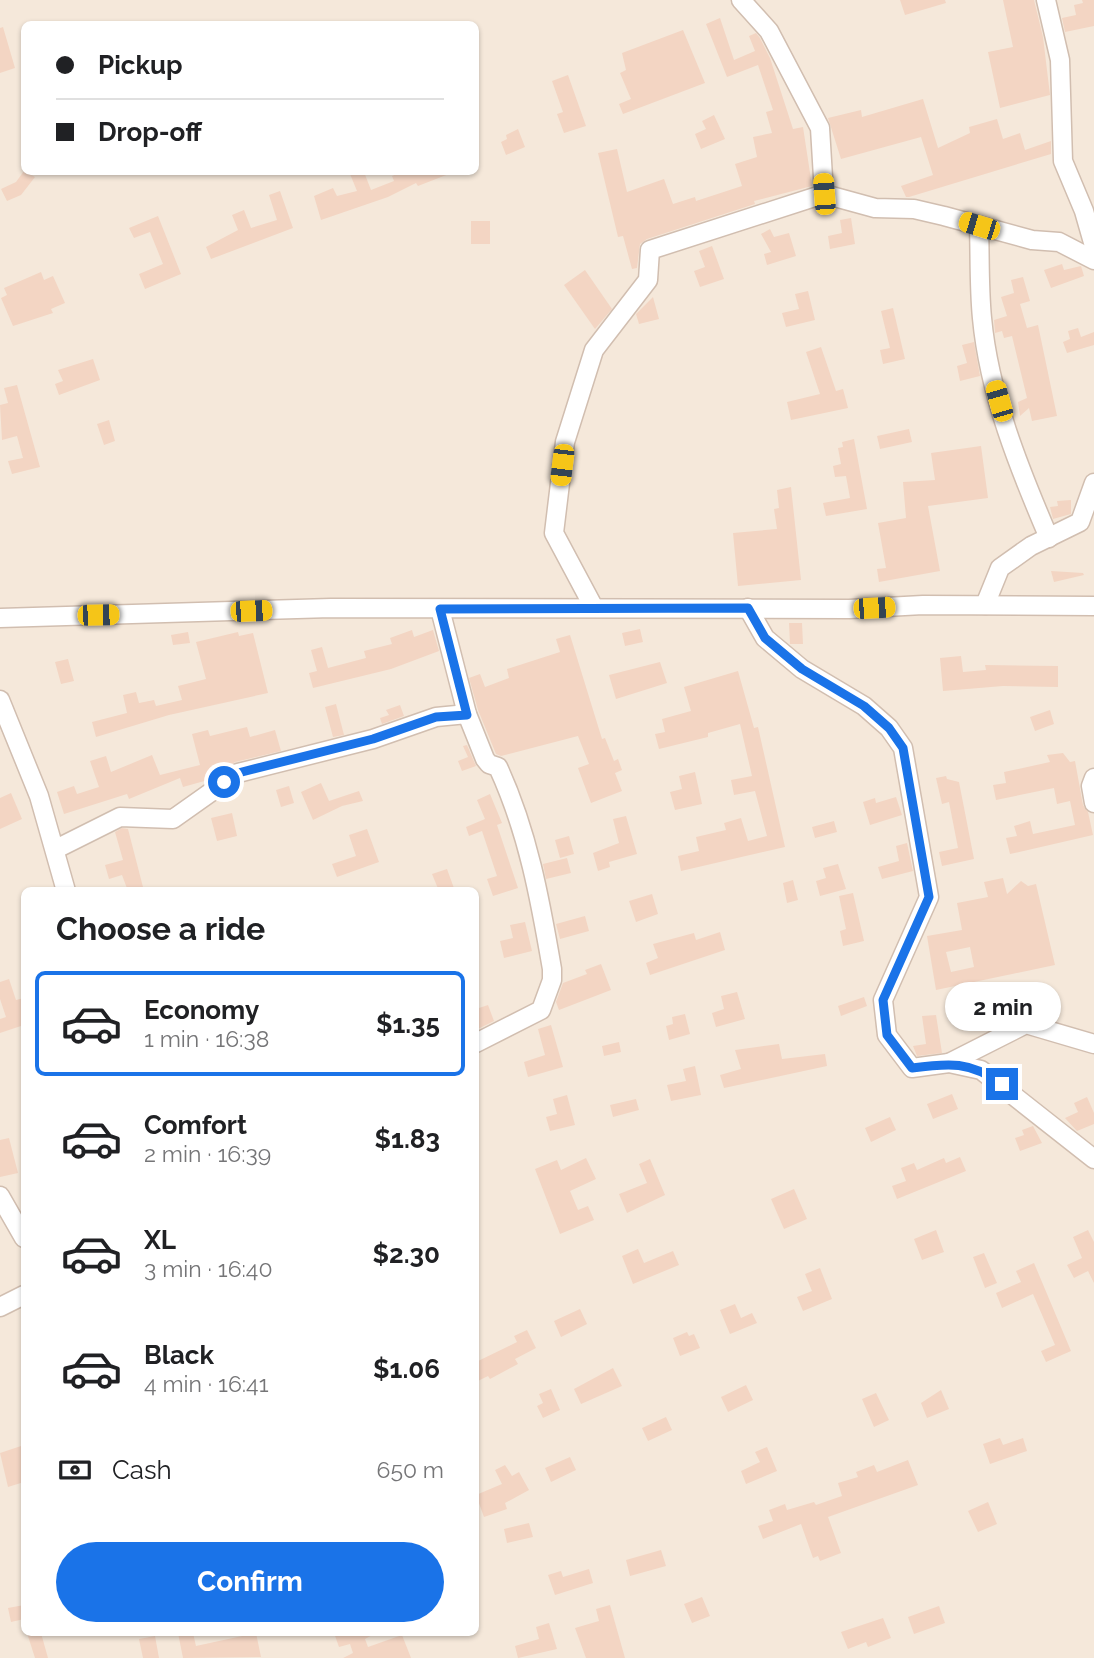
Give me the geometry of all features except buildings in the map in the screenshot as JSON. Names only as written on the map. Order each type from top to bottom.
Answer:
[{"type":"street","points":[[1046,0],[1060,60],[1063,162],[1084,211],[1094,246]]},
{"type":"street","points":[[748,2],[769,30],[820,128],[824,194]]},
{"type":"street","points":[[593,606],[554,533],[565,442],[594,350],[648,280],[650,250],[824,194],[875,208],[934,214],[1032,240],[1059,242],[1094,260]]},
{"type":"street","points":[[979,226],[982,319],[993,377],[1020,471],[1048,538]]},
{"type":"street","points":[[985,606],[1000,568],[1080,522],[1094,483]]},
{"type":"street","points":[[0,618],[331,608],[593,606],[849,609],[1094,606]]},
{"type":"street","points":[[748,608],[765,638],[802,669],[864,706],[889,728],[903,748],[929,897],[883,1000],[887,1035],[912,1068],[949,1063],[1026,1024],[1094,1044]]},
{"type":"street","points":[[440,609],[467,715],[485,759],[489,765],[498,767],[515,803],[538,883],[552,969],[552,980],[541,1010],[479,1041]]},
{"type":"street","points":[[0,700],[39,796],[65,887]]},
{"type":"street","points":[[56,849],[120,817],[173,819],[238,773],[373,739],[436,717],[467,715]]},
{"type":"street","points":[[1094,778],[1091,786],[1094,803]]},
{"type":"street","points":[[949,1063],[981,1070],[1094,1159]]},
{"type":"street","points":[[0,1196],[21,1233]]},
{"type":"street","points":[[0,1307],[21,1296]]},
{"type":"shaded area","points":[[0,0],[1094,0],[1094,1658],[0,1658]]},
{"type":"route","points":[[224,782],[238,773],[373,739],[436,717],[467,715],[440,609],[593,606],[748,608],[765,638],[802,669],[864,706],[889,728],[903,748],[923,850],[929,897],[883,1000],[887,1035],[912,1068],[949,1063],[981,1070],[1002,1084]]}]
